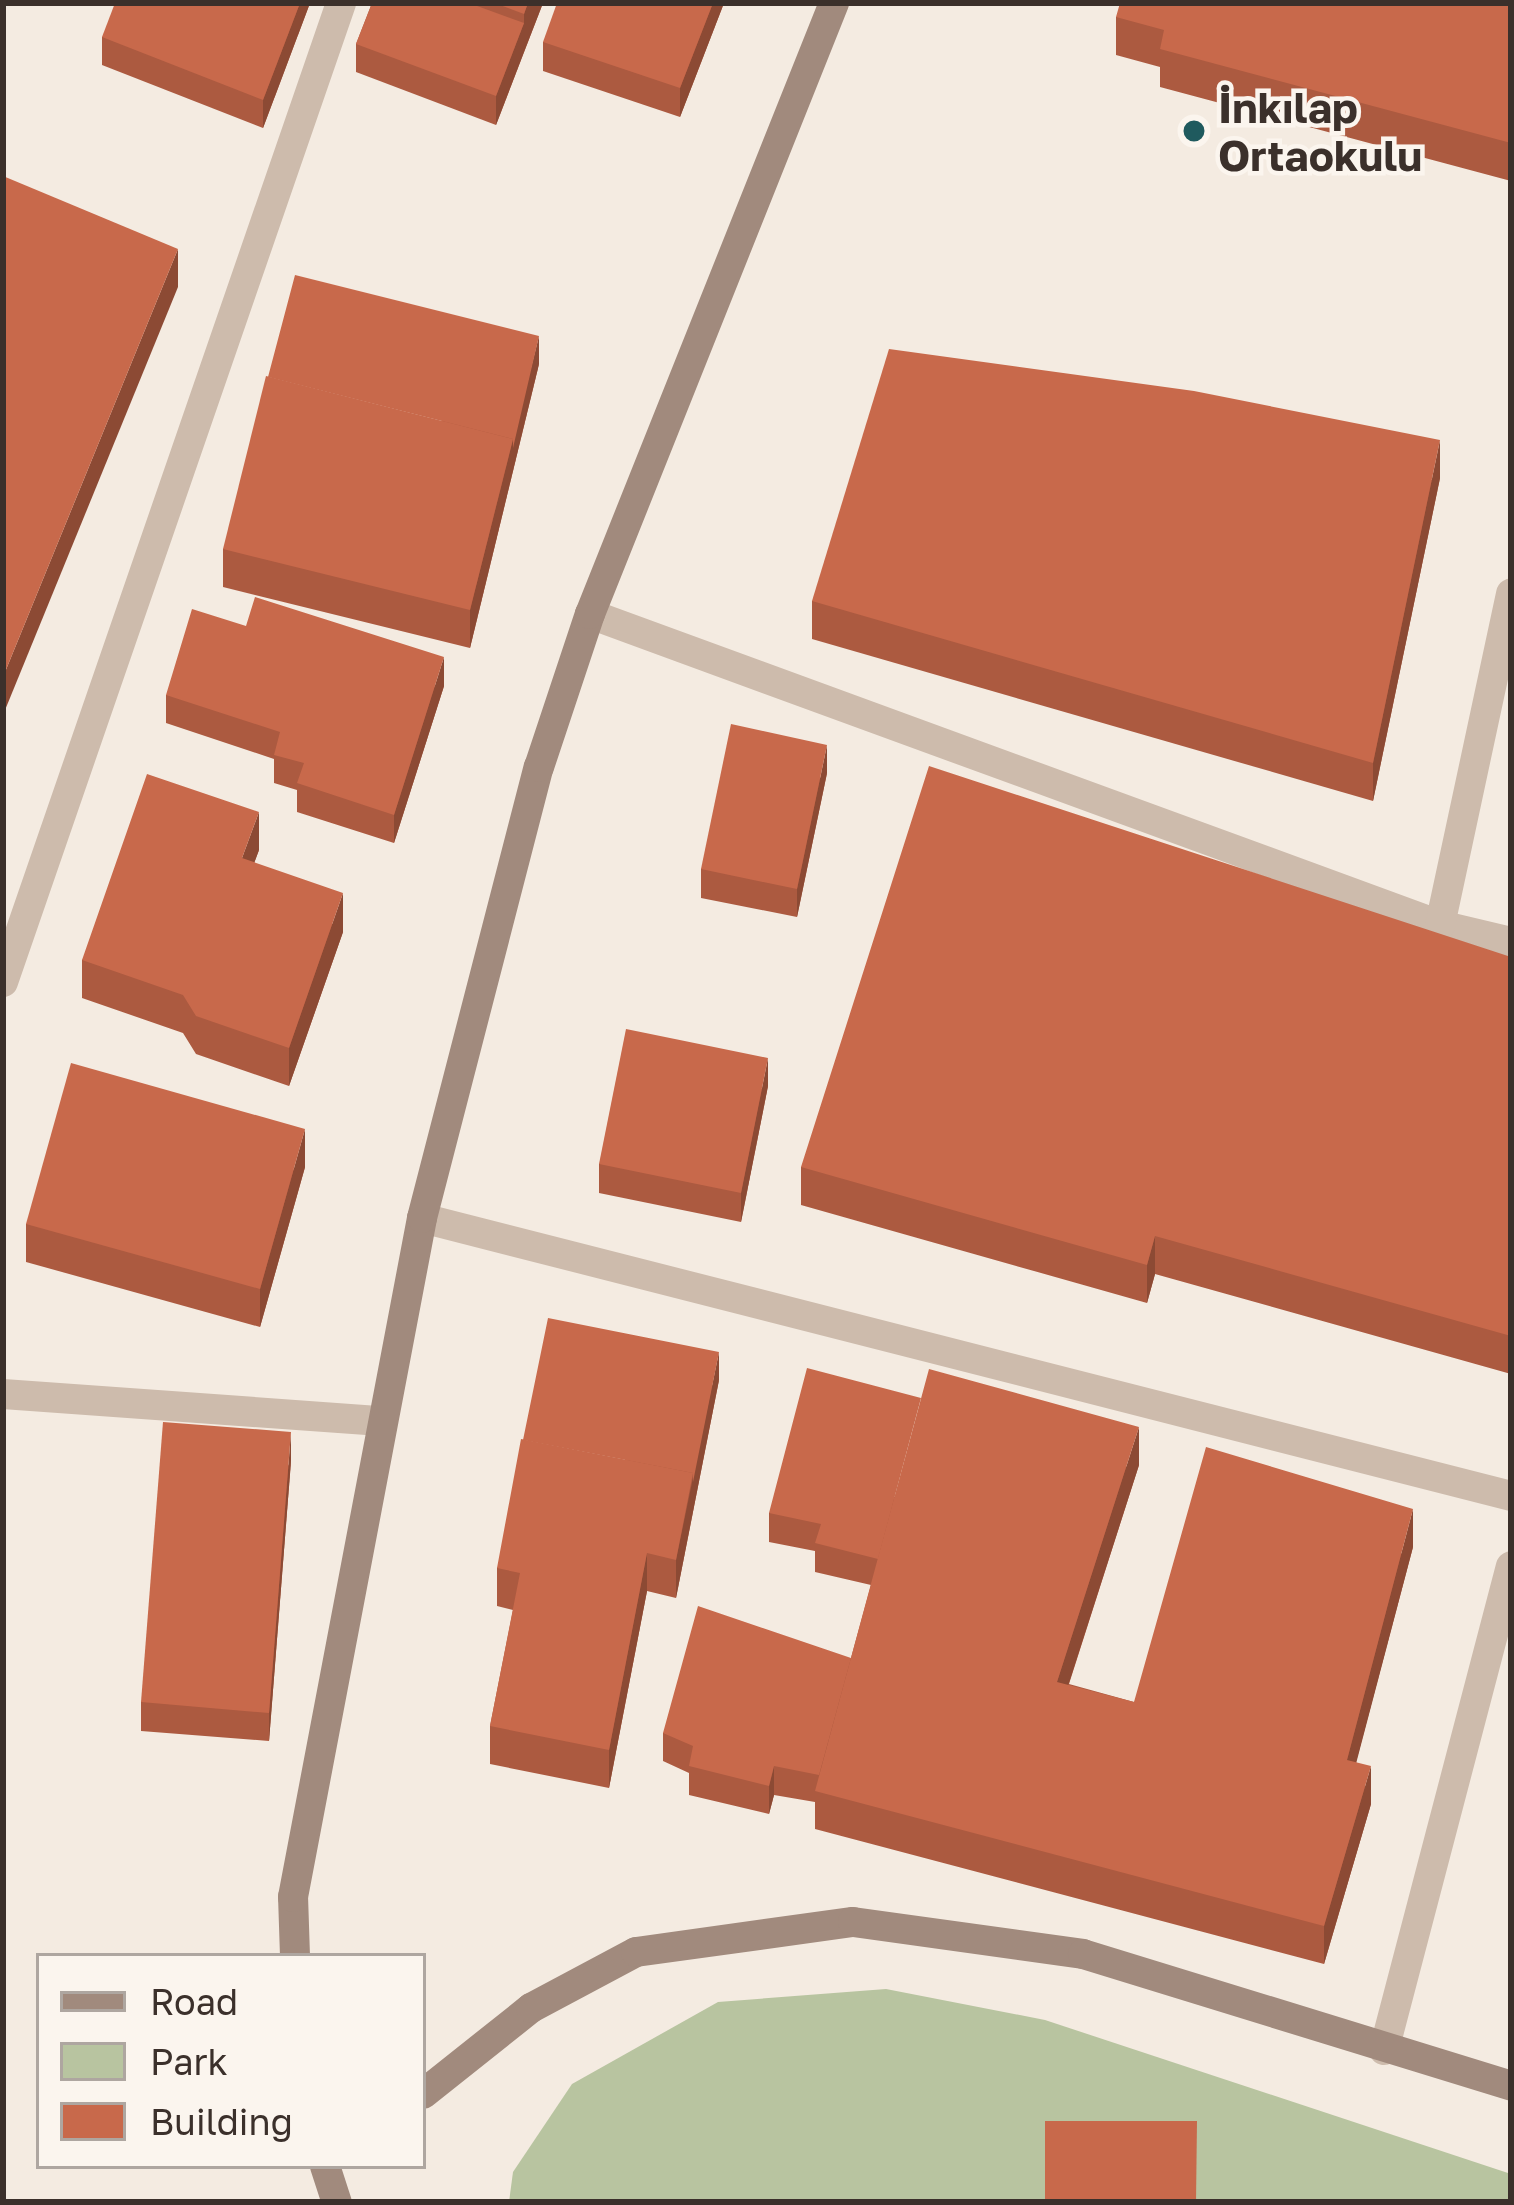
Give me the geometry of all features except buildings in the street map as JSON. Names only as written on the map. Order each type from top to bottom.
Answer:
[{"type":"main road","points":[[296,1953],[293,1897],[422,1218],[539,767],[590,614],[834,3]]},
{"type":"main road","points":[[426,2092],[531,2008],[636,1952],[853,1922],[1083,1954],[1511,2086]]},
{"type":"main road","points":[[328,2169],[337,2202]]},
{"type":"street","points":[[3,982],[341,3]]},
{"type":"street","points":[[1440,925],[1510,600]]},
{"type":"street","points":[[590,614],[1440,925],[1511,942]]},
{"type":"street","points":[[422,1218],[1511,1496]]},
{"type":"street","points":[[3,1394],[381,1421]]},
{"type":"street","points":[[1384,2050],[1511,1566]]},
{"type":"green space","points":[[886,1989],[1045,2020],[1511,2174],[1511,2202],[509,2202],[513,2172],[572,2084],[718,2002]]},
{"type":"place","name":"İnkılap Ortaokulu","points":[[1194,131]]}]
